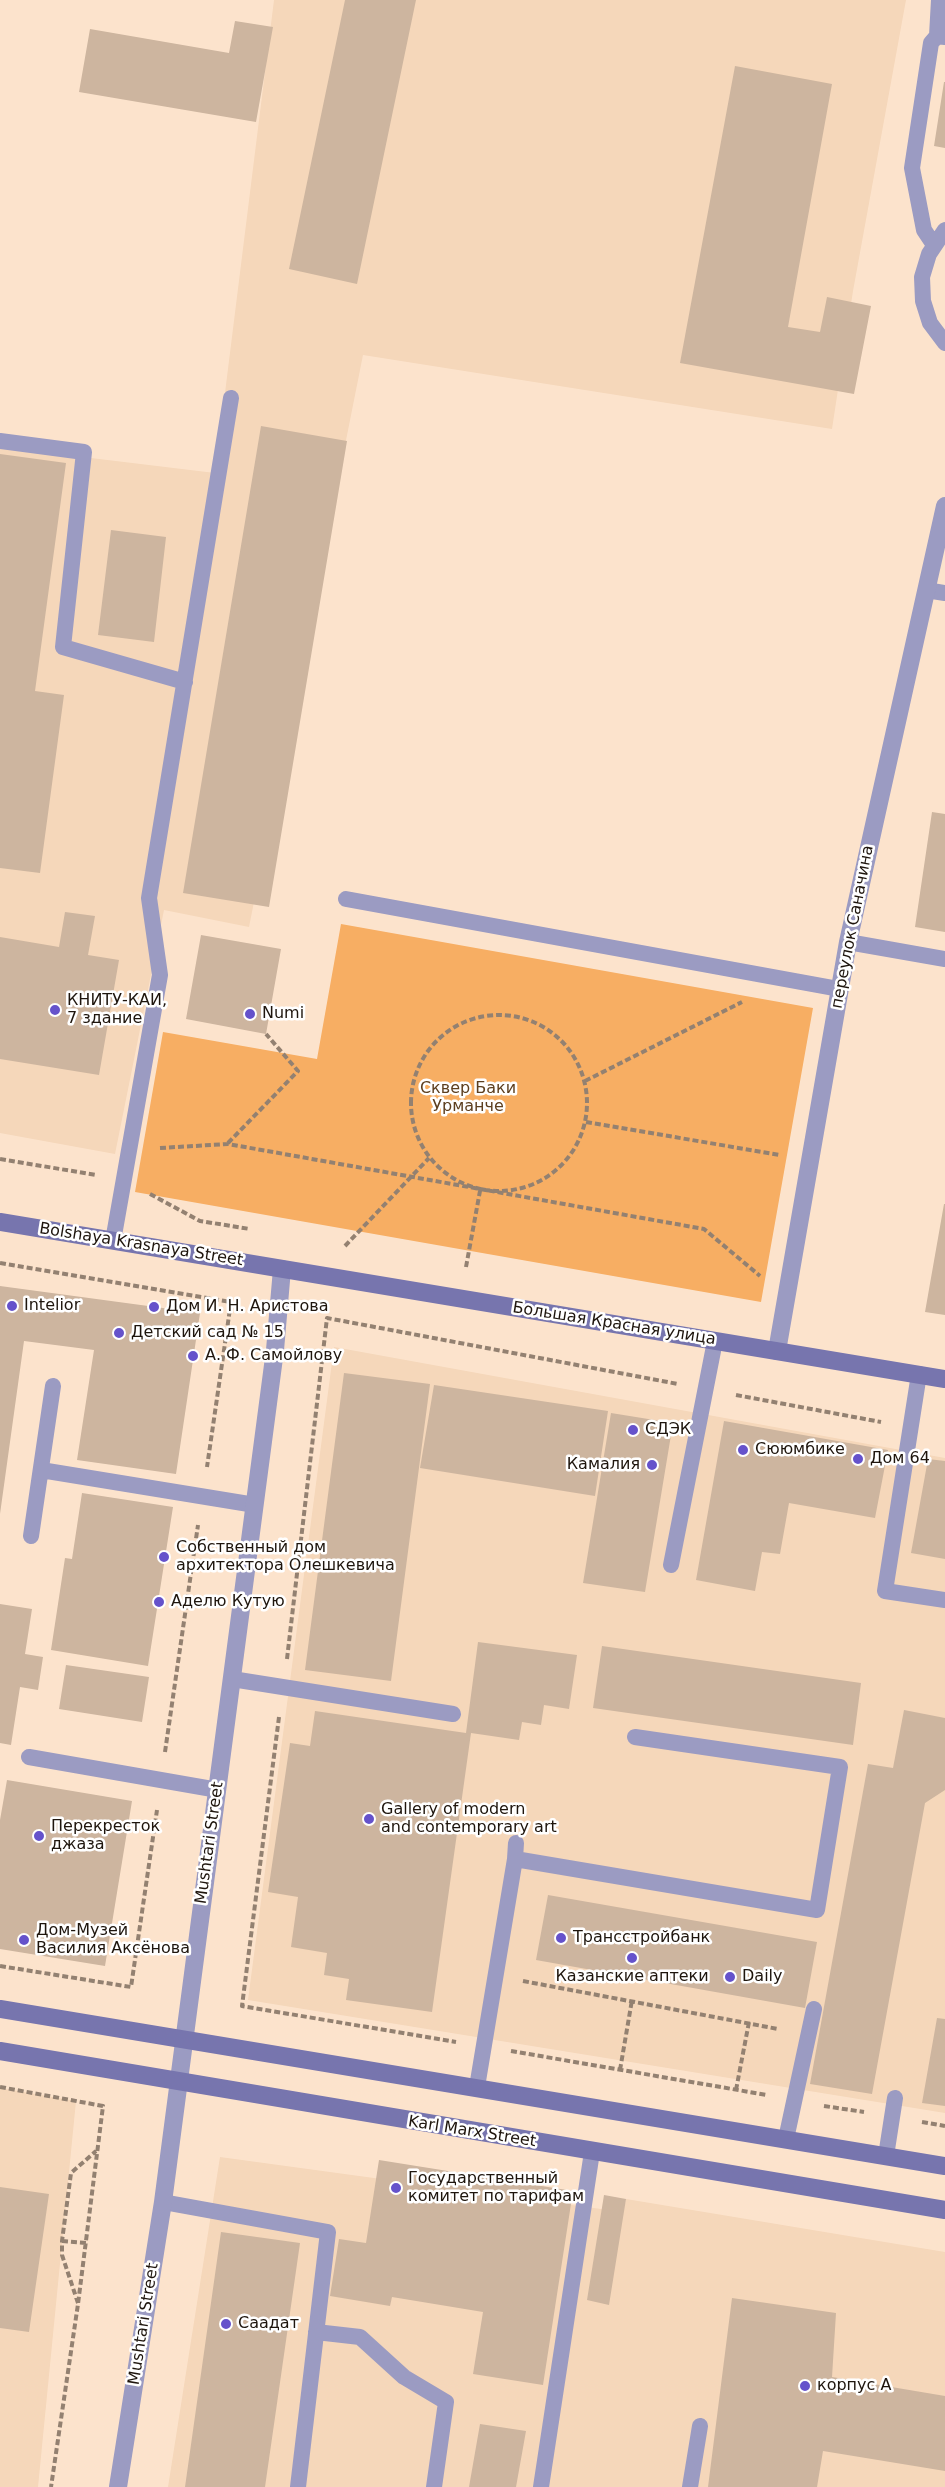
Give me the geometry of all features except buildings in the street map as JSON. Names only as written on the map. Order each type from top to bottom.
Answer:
[{"type":"main road","name":"Bolshaya Krasnaya Street","points":[[0,1222],[282,1269]]},
{"type":"main road","name":"Большая Красная улица","points":[[282,1269],[945,1379]]},
{"type":"main road","points":[[0,2009],[945,2166]]},
{"type":"main road","name":"Karl Marx Street","points":[[0,2051],[178,2083],[945,2210]]},
{"type":"street","name":"переулок Саначина","points":[[777,1351],[848,942],[945,506]]},
{"type":"street","name":"Mushtari Street","points":[[118,2487],[163,2202],[275,1350],[282,1269]]},
{"type":"lane","points":[[934,245],[924,230],[912,168],[931,43],[941,36],[939,0]]},
{"type":"lane","points":[[945,230],[934,245],[922,277],[923,301],[930,323],[945,343]]},
{"type":"lane","points":[[113,1240],[160,975],[149,898],[231,398]]},
{"type":"lane","points":[[0,441],[84,452],[63,647],[184,682]]},
{"type":"lane","points":[[926,590],[945,593]]},
{"type":"lane","points":[[346,899],[839,989]]},
{"type":"lane","points":[[848,942],[945,958]]},
{"type":"lane","points":[[671,1565],[715,1341]]},
{"type":"lane","points":[[919,1374],[885,1591],[945,1600]]},
{"type":"lane","points":[[31,1536],[53,1386]]},
{"type":"lane","points":[[40,1470],[255,1505]]},
{"type":"lane","points":[[232,1678],[453,1713]]},
{"type":"lane","points":[[477,2087],[515,1851],[817,1910],[840,1767],[635,1737]]},
{"type":"lane","points":[[29,1757],[218,1790]]},
{"type":"lane","points":[[786,2139],[792,2100],[814,2009]]},
{"type":"lane","points":[[886,2156],[896,2098]]},
{"type":"lane","points":[[541,2487],[592,2151]]},
{"type":"lane","points":[[163,2202],[328,2232],[298,2487]]},
{"type":"lane","points":[[316,2332],[360,2337],[404,2377],[446,2402],[434,2487]]},
{"type":"lane","points":[[690,2487],[700,2426]]},
{"type":"path","points":[[585,1081],[786,979]]},
{"type":"path","points":[[510,1015],[536,1023],[558,1037],[574,1057],[585,1081],[588,1101],[586,1122],[578,1144],[565,1163],[547,1178],[526,1188],[504,1192],[480,1191],[461,1184],[443,1173],[429,1158],[416,1136],[410,1110],[412,1084],[427,1053],[438,1039],[459,1024],[484,1016],[510,1015]]},
{"type":"path","points":[[228,1144],[298,1071],[266,1034]]},
{"type":"path","points":[[586,1122],[785,1156]]},
{"type":"path","points":[[129,1150],[228,1144],[480,1191],[704,1229],[765,1281]]},
{"type":"path","points":[[345,1246],[429,1158]]},
{"type":"path","points":[[0,1159],[124,1180],[200,1221],[255,1230]]},
{"type":"path","points":[[466,1267],[480,1191]]},
{"type":"path","points":[[334,1244],[356,1248]]},
{"type":"path","points":[[0,1263],[231,1302],[131,1987],[0,1966]]},
{"type":"path","points":[[455,1265],[478,1269]]},
{"type":"path","points":[[327,1318],[910,1428]]},
{"type":"path","points":[[496,1976],[749,2022],[807,2036]]},
{"type":"path","points":[[620,2070],[632,2000]]},
{"type":"path","points":[[243,2006],[945,2126]]},
{"type":"path","points":[[736,2090],[749,2022]]},
{"type":"path","points":[[0,2087],[103,2106],[78,2304],[51,2487]]},
{"type":"path","points":[[78,2304],[62,2255],[62,2241],[71,2174],[97,2150]]},
{"type":"path","points":[[62,2241],[86,2243]]},
{"type":"shaded area","points":[[274,0],[906,0],[853,291],[832,429],[363,355],[249,927],[164,910],[115,1154],[0,1133],[0,447],[215,473]]},
{"type":"shaded area","points":[[334,1347],[945,1458],[945,2113],[248,2000]]},
{"type":"shaded area","points":[[0,2088],[76,2101],[38,2487],[0,2487]]},
{"type":"shaded area","points":[[220,2157],[623,2212],[626,2199],[945,2252],[945,2487],[168,2487]]},
{"type":"green space","name":"Сквер Баки Урманче","points":[[341,924],[813,1008],[761,1302],[135,1192],[163,1032],[317,1059]]},
{"type":"place","name":"КНИТУ-КАИ, 7 здание","points":[[55,1010]]},
{"type":"place","name":"Numi","points":[[250,1014]]},
{"type":"place","name":"Intelior","points":[[12,1306]]},
{"type":"place","name":"Дом И. Н. Аристова","points":[[154,1307]]},
{"type":"place","name":"Детский сад № 15","points":[[119,1333]]},
{"type":"place","name":"А. Ф. Самойлову","points":[[193,1356]]},
{"type":"place","name":"СДЭК","points":[[633,1430]]},
{"type":"place","name":"Сююмбике","points":[[743,1450]]},
{"type":"place","name":"Дом 64","points":[[858,1459]]},
{"type":"place","name":"Камалия","points":[[652,1465]]},
{"type":"place","name":"Собственный дом архитектора Олешкевича","points":[[164,1557]]},
{"type":"place","name":"Аделю Кутую","points":[[159,1602]]},
{"type":"place","name":"Gallery of modern and contemporary art","points":[[369,1819]]},
{"type":"place","name":"Перекресток джаза","points":[[39,1836]]},
{"type":"place","name":"Трансстройбанк","points":[[561,1938]]},
{"type":"place","name":"Дом-Музей Василия Аксёнова","points":[[24,1940]]},
{"type":"place","name":"Казанские аптеки","points":[[632,1958]]},
{"type":"place","name":"Daily","points":[[730,1977]]},
{"type":"place","name":"Государственный комитет по тарифам","points":[[396,2188]]},
{"type":"place","name":"Саадат","points":[[226,2324]]},
{"type":"place","name":"корпус А","points":[[805,2386]]}]
